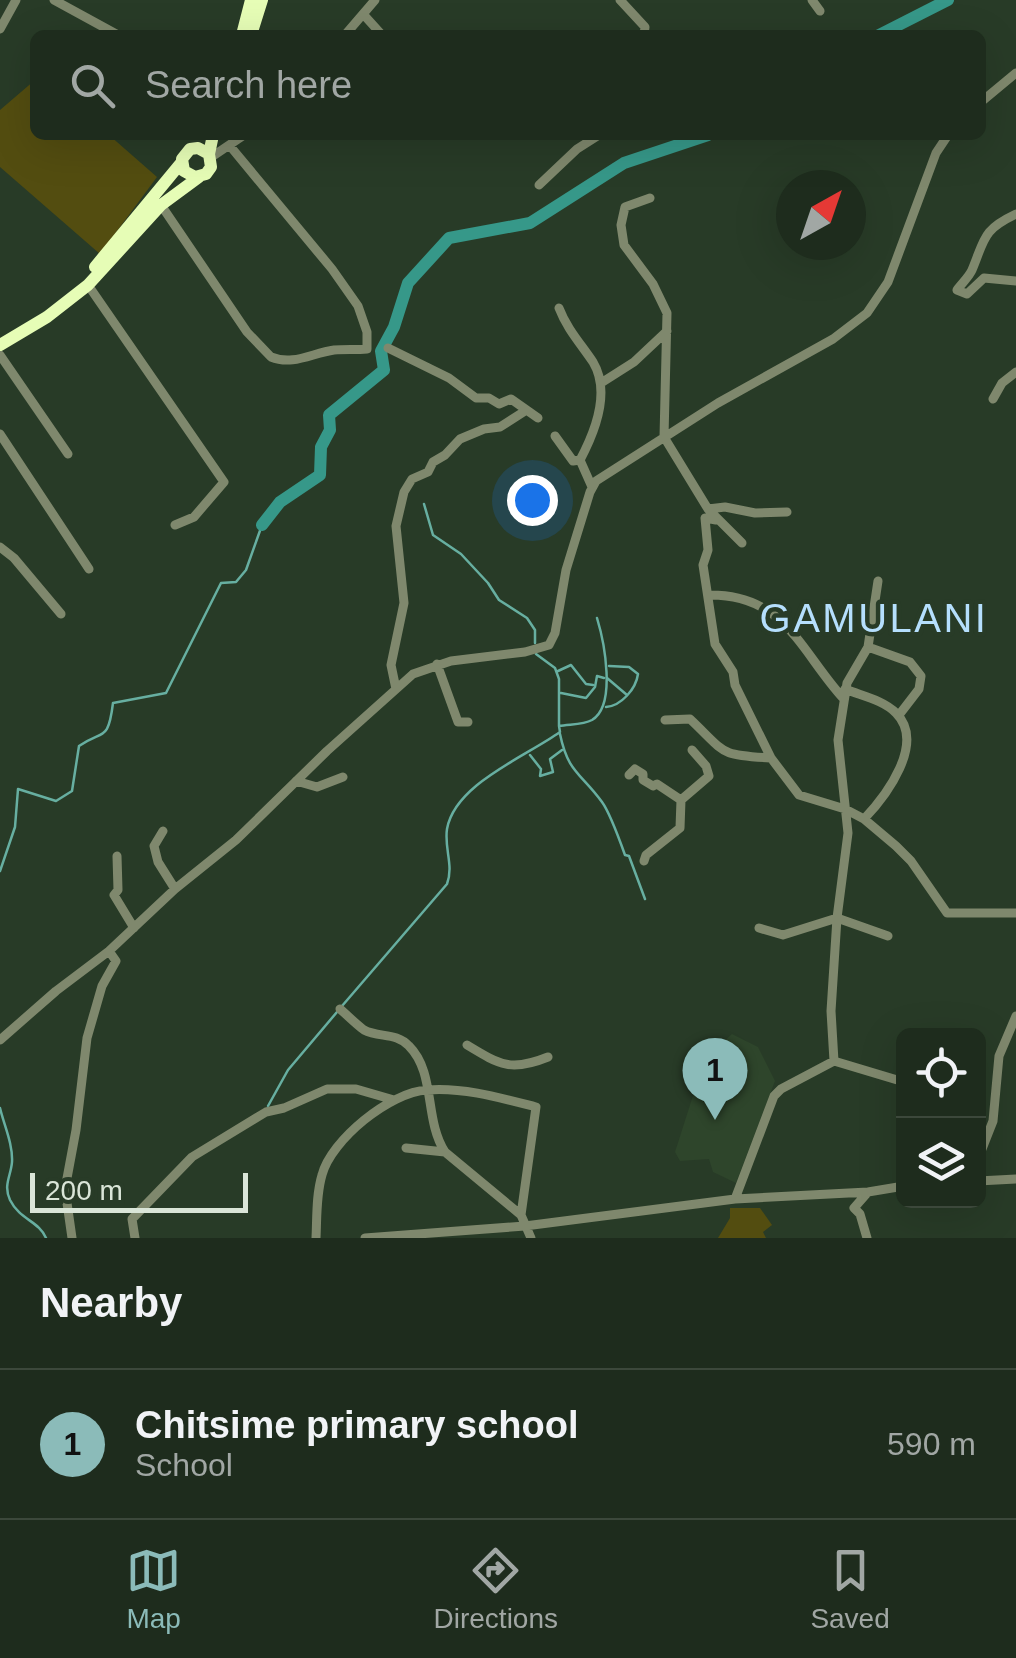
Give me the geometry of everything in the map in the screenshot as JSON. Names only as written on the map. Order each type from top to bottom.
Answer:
[{"type":"highway","points":[[243,30],[251,0]]},
{"type":"highway","points":[[253,30],[262,0]]},
{"type":"highway","points":[[0,336],[82,280],[182,163],[195,140]]},
{"type":"highway","points":[[0,345],[47,317],[88,285],[161,205],[209,170],[213,140]]},
{"type":"highway","points":[[190,150],[198,148],[209,156]]},
{"type":"highway","points":[[182,163],[187,174],[199,177]]},
{"type":"street","points":[[0,28],[16,0]]},
{"type":"street","points":[[54,0],[109,30]]},
{"type":"street","points":[[350,30],[374,0]]},
{"type":"street","points":[[620,0],[645,30]]},
{"type":"street","points":[[812,0],[820,12]]},
{"type":"street","points":[[363,14],[377,30]]},
{"type":"street","points":[[986,98],[1016,74]]},
{"type":"street","points":[[209,156],[238,140]]},
{"type":"street","points":[[539,185],[589,140]]},
{"type":"street","points":[[0,1040],[110,951],[175,889],[236,840],[420,670],[548,645],[555,633],[566,570],[592,487],[602,476],[664,437],[833,339],[867,312],[888,282],[936,153],[945,140]]},
{"type":"street","points":[[161,205],[247,332],[270,357],[303,360],[332,350],[367,349],[367,332],[358,306],[230,146]]},
{"type":"street","points":[[650,198],[625,207],[621,225],[624,244],[664,301],[668,313],[664,437],[716,520],[742,542]]},
{"type":"street","points":[[1016,214],[993,227],[976,252],[972,270],[957,290],[967,294],[984,278],[1016,281]]},
{"type":"street","points":[[88,285],[224,482],[194,517],[174,525]]},
{"type":"street","points":[[560,308],[601,383],[593,436],[580,460]]},
{"type":"street","points":[[601,383],[634,362],[667,331]]},
{"type":"street","points":[[388,348],[449,378],[476,398],[489,398],[499,404],[512,399],[538,418]]},
{"type":"street","points":[[0,355],[68,454]]},
{"type":"street","points":[[994,400],[1002,383],[1016,372]]},
{"type":"street","points":[[396,689],[390,665],[404,603],[396,526],[404,492],[412,479],[428,472],[433,462],[460,438],[500,427],[525,411]]},
{"type":"street","points":[[0,434],[89,569]]},
{"type":"street","points":[[555,436],[570,459],[580,460]]},
{"type":"street","points":[[580,460],[592,487]]},
{"type":"street","points":[[708,509],[787,512]]},
{"type":"street","points":[[716,520],[705,518],[704,524],[708,550],[704,565],[715,644],[733,672],[736,687],[772,758],[799,796],[845,809],[864,819],[911,861],[947,913],[1016,913]]},
{"type":"street","points":[[0,548],[14,558],[61,614]]},
{"type":"street","points":[[834,1062],[831,1011],[848,833],[838,740],[844,693],[868,648],[878,581]]},
{"type":"street","points":[[709,595],[732,596],[784,622],[844,693],[882,703],[899,715],[908,737],[904,756],[888,789],[864,819]]},
{"type":"street","points":[[868,648],[918,668],[922,681],[919,689],[899,715]]},
{"type":"street","points":[[437,664],[458,722],[468,722]]},
{"type":"street","points":[[665,720],[690,720],[721,751],[732,756],[772,758]]},
{"type":"street","points":[[680,800],[709,776],[692,750]]},
{"type":"street","points":[[629,774],[634,768],[643,774],[643,780],[653,786],[657,784],[680,800]]},
{"type":"street","points":[[296,781],[317,786],[344,777]]},
{"type":"street","points":[[644,861],[646,855],[680,828],[680,800]]},
{"type":"street","points":[[163,831],[154,846],[158,862],[175,889]]},
{"type":"street","points":[[117,856],[118,890],[114,895],[134,928]]},
{"type":"street","points":[[759,928],[783,935],[837,918],[888,936]]},
{"type":"street","points":[[72,1238],[65,1189],[90,1026],[102,986],[116,961],[110,951]]},
{"type":"street","points":[[340,1008],[364,1030],[394,1036],[410,1046],[424,1071],[444,1152],[523,1221],[531,1238]]},
{"type":"street","points":[[986,1139],[993,1121],[999,1056],[1016,1016]]},
{"type":"street","points":[[467,1045],[502,1065],[516,1067],[548,1057]]},
{"type":"street","points":[[735,1198],[774,1096],[781,1089],[834,1062],[896,1080]]},
{"type":"street","points":[[135,1238],[132,1219],[141,1207],[192,1157],[256,1117],[327,1089],[356,1089],[395,1100]]},
{"type":"street","points":[[316,1238],[326,1165],[349,1133],[395,1100],[426,1090],[536,1106],[523,1221]]},
{"type":"street","points":[[406,1148],[444,1152]]},
{"type":"street","points":[[986,1181],[1016,1179]]},
{"type":"street","points":[[365,1238],[735,1198],[896,1187]]},
{"type":"street","points":[[867,1238],[860,1214],[854,1208],[868,1192]]},
{"type":"shaded area","points":[[30,84],[30,140],[115,140],[157,177],[100,254],[0,167],[0,110]]},
{"type":"shaded area","points":[[732,1034],[758,1047],[775,1081],[736,1183],[713,1172],[709,1159],[680,1161],[675,1152],[705,1058]]},
{"type":"shaded area","points":[[730,1208],[760,1208],[772,1225],[763,1232],[766,1238],[718,1238],[730,1218]]},
{"type":"waterway","points":[[889,30],[948,0]]},
{"type":"waterway","points":[[262,525],[280,502],[320,475],[321,447],[330,430],[329,415],[384,370],[381,351],[394,327],[408,283],[449,238],[530,223],[624,163],[693,140]]},
{"type":"waterway","points":[[424,504],[433,535],[461,554],[499,600],[527,618],[535,630],[535,643]]},
{"type":"waterway","points":[[0,871],[15,827],[18,789],[56,801],[72,791],[79,746],[106,730],[113,703],[166,693],[221,583],[236,582],[246,570],[262,525]]},
{"type":"waterway","points":[[342,1006],[447,884],[447,829],[463,798],[493,773],[560,732],[559,726],[588,722],[600,712],[606,672],[597,618]]},
{"type":"waterway","points":[[536,654],[555,668],[559,679],[559,726]]},
{"type":"waterway","points":[[558,671],[571,665],[586,684],[593,685]]},
{"type":"waterway","points":[[606,707],[627,696],[638,674],[629,667],[609,666]]},
{"type":"waterway","points":[[561,693],[586,698],[595,687],[597,676],[604,678]]},
{"type":"waterway","points":[[607,678],[627,695]]},
{"type":"waterway","points":[[560,734],[571,765],[608,813],[645,899]]},
{"type":"waterway","points":[[530,755],[541,769],[540,776],[553,772],[550,759],[562,750]]},
{"type":"waterway","points":[[268,1106],[288,1070],[337,1012]]},
{"type":"waterway","points":[[0,1108],[12,1155],[8,1195],[14,1207],[46,1238]]},
{"type":"place","name":"Chitsime primary school","points":[[715,1120]]},
{"type":"district","name":"GAMULANI","points":[[874,618]]}]
